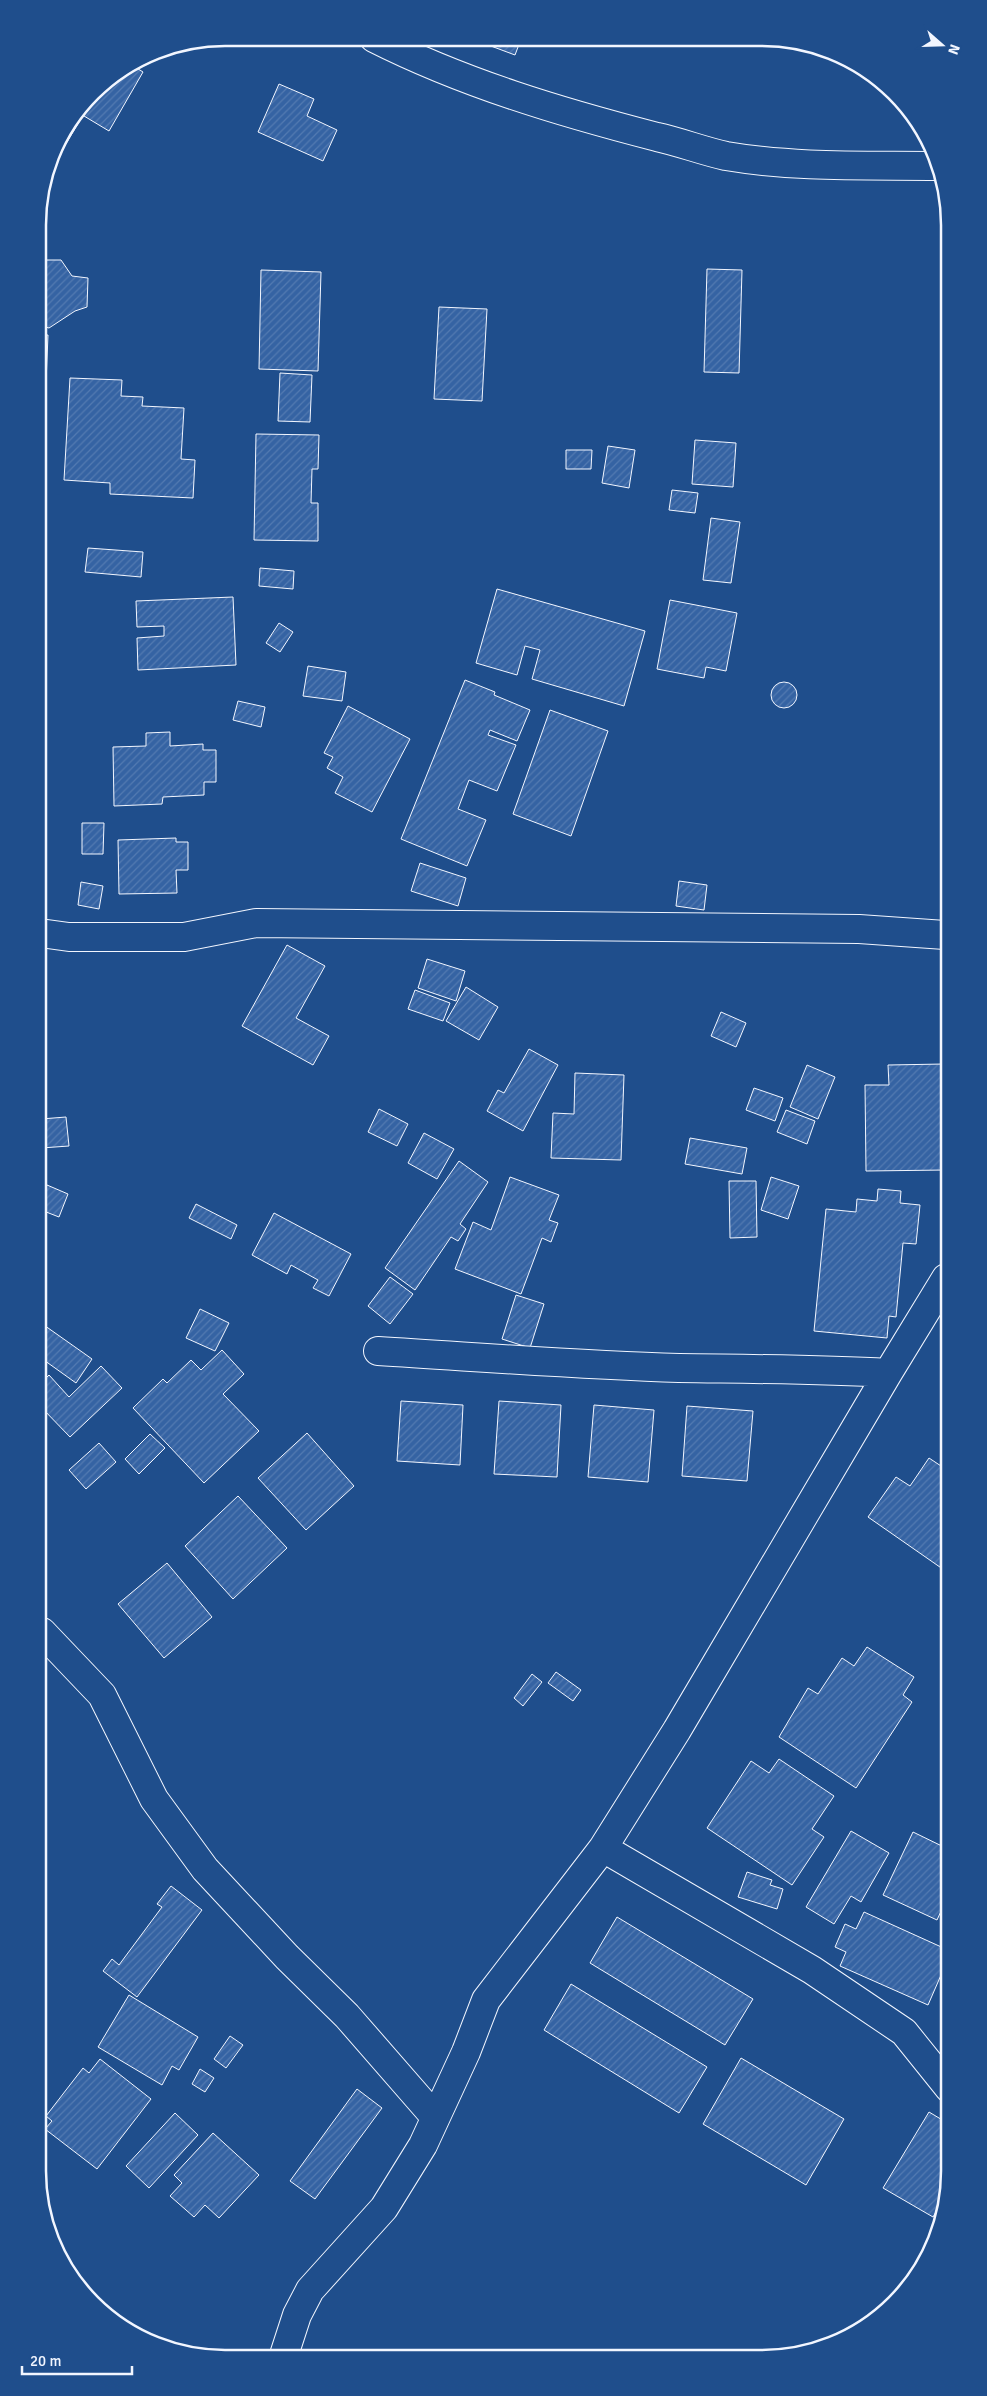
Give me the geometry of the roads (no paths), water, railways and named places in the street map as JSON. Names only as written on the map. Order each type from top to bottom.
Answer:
[{"type":"street","points":[[394,47],[529,101],[597,122],[726,156],[820,165],[930,166]]},
{"type":"street","points":[[46,934],[69,937],[184,937],[256,923],[859,929],[941,936]]},
{"type":"street","points":[[285,2350],[297,2315],[310,2290],[384,2208],[423,2144],[466,2052],[486,2000],[603,1848],[677,1730],[941,1286]]},
{"type":"street","points":[[378,1350],[669,1367],[799,1368],[888,1373]]},
{"type":"street","points":[[46,1636],[102,1695],[154,1799],[205,1869],[287,1957],[347,2016],[435,2116]]},
{"type":"street","points":[[603,1848],[812,1970],[904,2032],[941,2078]]}]
